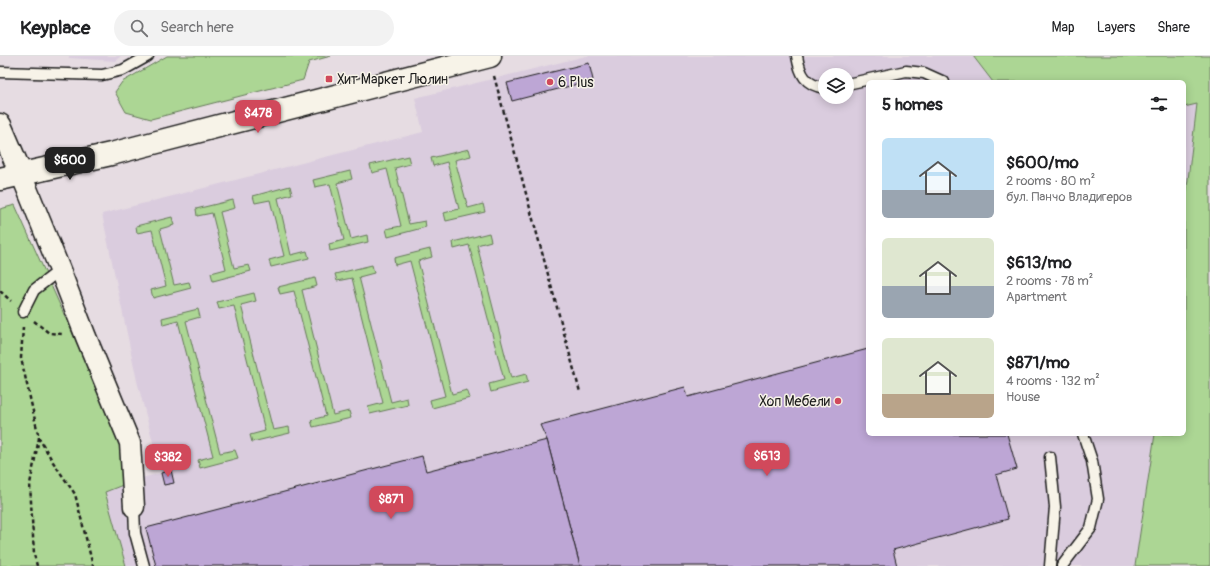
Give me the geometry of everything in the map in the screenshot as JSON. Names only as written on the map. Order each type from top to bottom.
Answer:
[{"type":"street","points":[[10,176],[111,154],[491,62]]},
{"type":"street","points":[[0,125],[10,176],[60,270],[130,443],[134,507]]},
{"type":"lane","points":[[0,72],[102,76],[123,70],[148,56]]},
{"type":"lane","points":[[797,56],[799,69],[805,79],[818,87]]},
{"type":"lane","points":[[854,82],[906,71],[924,73],[940,80]]},
{"type":"lane","points":[[23,312],[34,290],[60,270]]},
{"type":"lane","points":[[1062,566],[1091,528],[1098,499],[1092,461],[1084,436]]},
{"type":"lane","points":[[1050,457],[1055,507],[1050,566]]},
{"type":"lane","points":[[134,507],[135,533],[144,566]]},
{"type":"path","points":[[491,62],[580,392]]},
{"type":"path","points":[[0,291],[49,333],[86,337]]},
{"type":"path","points":[[23,312],[21,358],[40,438],[52,462],[75,494],[93,566]]},
{"type":"path","points":[[38,566],[34,554],[30,484],[40,438]]},
{"type":"shaded area","points":[[69,56],[121,56],[115,61],[69,58]]},
{"type":"shaded area","points":[[586,56],[973,56],[991,80],[866,80],[866,436],[1155,436],[1135,566],[126,566],[105,492],[138,479],[161,473],[137,381],[102,214],[423,132],[415,98]]},
{"type":"shaded area","points":[[1197,103],[1186,196],[1186,106]]},
{"type":"green space","points":[[167,56],[331,56],[309,62],[303,80],[151,119],[126,112],[115,92],[122,82]]},
{"type":"green space","points":[[973,56],[1210,56],[1210,566],[1135,566],[1155,436],[1186,436],[1186,196],[1197,104],[1186,107],[1186,80],[991,80]]},
{"type":"green space","points":[[469,149],[471,156],[455,160],[468,208],[483,204],[485,212],[446,221],[444,213],[459,209],[447,162],[433,166],[431,158]]},
{"type":"green space","points":[[408,156],[410,164],[395,168],[409,224],[425,221],[426,227],[388,237],[386,229],[401,226],[387,169],[372,173],[370,165]]},
{"type":"green space","points":[[350,171],[352,179],[337,183],[351,239],[367,235],[368,242],[330,251],[329,244],[344,240],[330,184],[315,187],[313,180]]},
{"type":"green space","points":[[290,186],[292,194],[278,198],[291,255],[307,251],[309,258],[271,267],[269,260],[284,256],[270,200],[255,203],[253,196]]},
{"type":"green space","points":[[233,200],[235,208],[220,212],[234,268],[249,265],[251,271],[213,281],[211,273],[226,269],[212,213],[197,216],[196,209]]},
{"type":"green space","points":[[15,205],[138,479],[105,492],[126,566],[0,566],[0,209]]},
{"type":"green space","points":[[172,217],[174,225],[160,229],[174,285],[189,282],[191,288],[153,298],[151,290],[166,286],[152,230],[137,233],[136,226]]},
{"type":"green space","points":[[489,233],[491,241],[477,245],[511,378],[526,374],[528,382],[491,392],[489,384],[504,380],[469,245],[454,249],[453,242]]},
{"type":"green space","points":[[430,249],[432,257],[418,261],[452,394],[467,390],[470,398],[432,408],[430,400],[445,396],[410,261],[395,265],[394,258]]},
{"type":"green space","points":[[372,265],[374,273],[359,277],[391,402],[407,398],[408,405],[370,414],[368,407],[383,403],[352,278],[337,281],[335,274]]},
{"type":"green space","points":[[315,278],[317,286],[302,290],[333,415],[349,411],[351,418],[313,427],[311,420],[326,416],[294,291],[280,294],[278,287]]},
{"type":"green space","points":[[254,293],[256,301],[241,305],[273,430],[289,427],[290,433],[252,442],[250,435],[265,431],[234,306],[219,309],[217,302]]},
{"type":"green space","points":[[198,309],[200,317],[186,321],[220,453],[235,450],[238,458],[200,468],[198,460],[213,456],[178,321],[163,325],[162,318]]},
{"type":"building","name":"6 Plus","points":[[589,63],[593,80],[512,101],[507,83]]},
{"type":"building","points":[[866,350],[866,436],[1008,436],[1017,469],[996,475],[1008,519],[893,550],[897,566],[580,566],[547,440],[540,425],[685,387],[688,397]]},
{"type":"building","points":[[547,440],[580,566],[156,566],[146,528],[422,456],[426,471]]},
{"type":"building","points":[[171,470],[174,483],[164,485],[161,473]]},
{"type":"place","name":"Хит Маркет Люлин","points":[[329,79]]},
{"type":"place","name":"6 Plus","points":[[550,82]]},
{"type":"place","name":"Хоп Мебели","points":[[838,401]]}]
